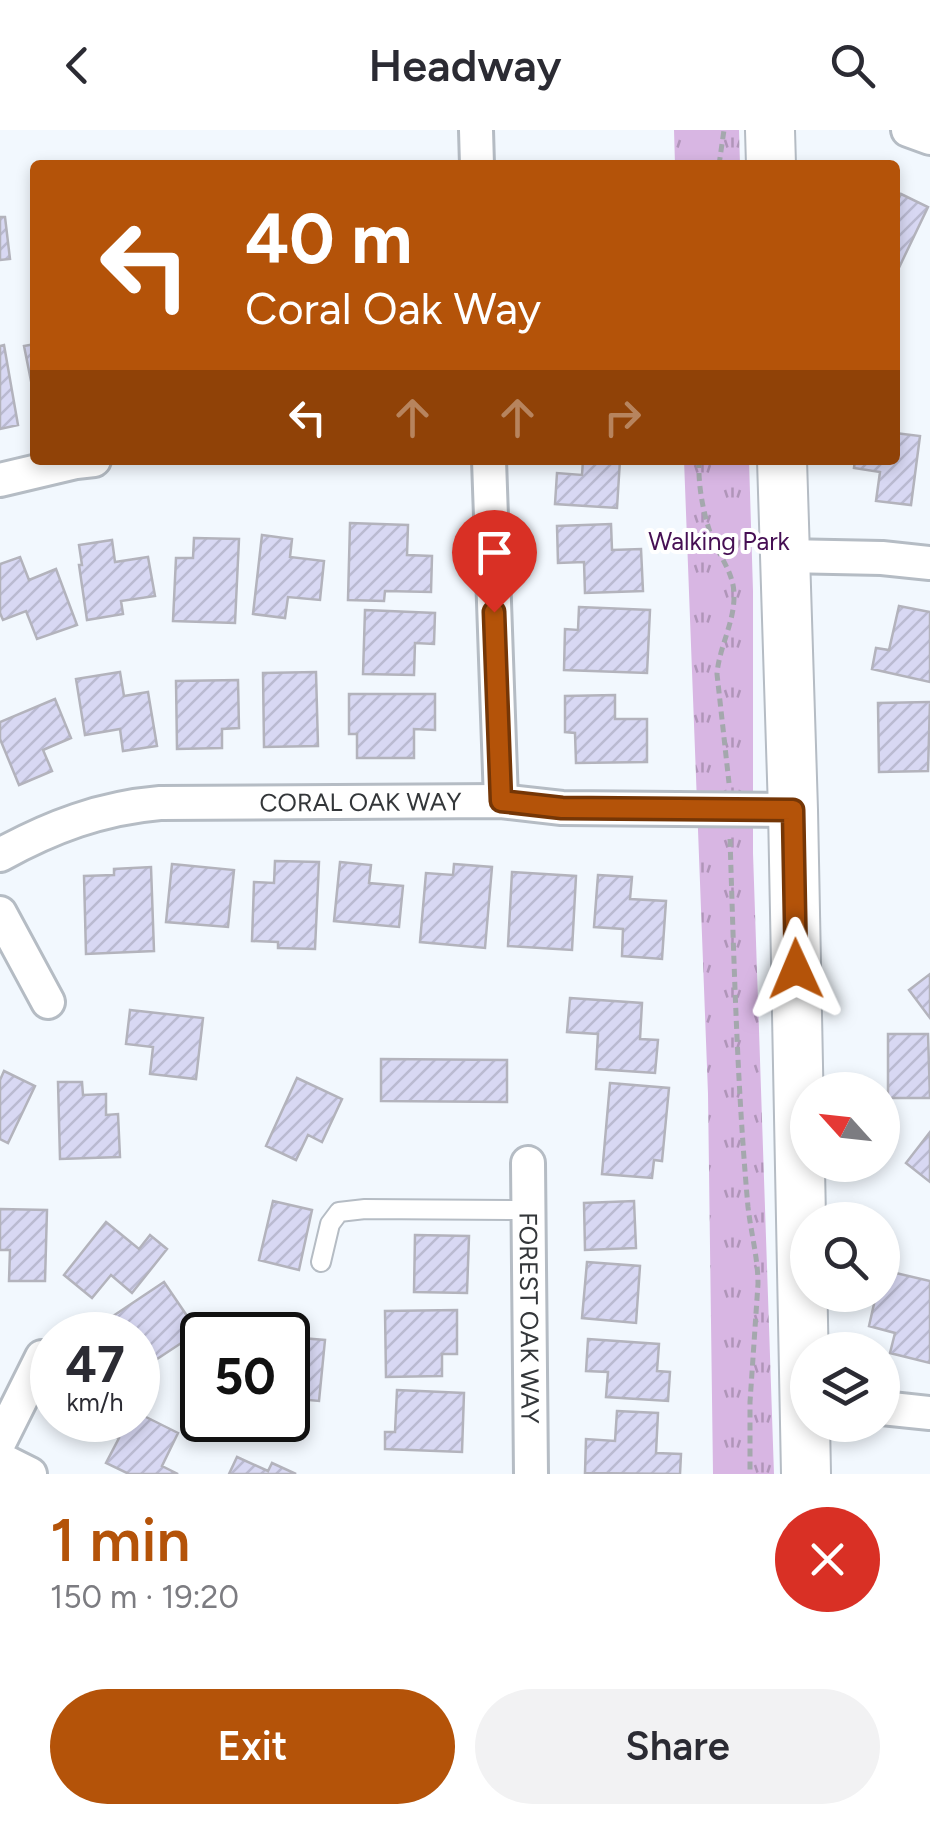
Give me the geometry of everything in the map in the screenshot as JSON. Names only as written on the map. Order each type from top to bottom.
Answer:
[{"type":"main road","points":[[770,130],[771,160]]},
{"type":"main road","points":[[782,465],[804,1332]]},
{"type":"main road","points":[[806,1442],[806,1474]]},
{"type":"street","points":[[476,130],[477,160]]},
{"type":"street","points":[[908,130],[930,138]]},
{"type":"street","points":[[0,480],[63,465]]},
{"type":"street","points":[[489,465],[501,801]]},
{"type":"street","points":[[785,556],[930,563]]},
{"type":"street","name":"CORAL OAK WAY","points":[[0,856],[77,818],[160,803],[501,801],[562,808],[793,810]]},
{"type":"street","points":[[0,912],[48,1002]]},
{"type":"street","name":"FOREST OAK WAY","points":[[528,1162],[531,1474]]},
{"type":"street","points":[[0,1442],[30,1381]]},
{"type":"street","points":[[900,1410],[930,1413]]},
{"type":"street","points":[[0,1459],[30,1474]]},
{"type":"lane","points":[[320,1262],[330,1224],[340,1212],[528,1210]]},
{"type":"path","points":[[721,160],[724,130]]},
{"type":"path","points":[[699,465],[706,519],[727,565],[734,597],[717,674],[730,810],[735,990],[748,1210],[758,1264],[750,1474]]},
{"type":"green space","points":[[674,130],[739,130],[740,160],[675,160]]},
{"type":"green space","name":"Walking Park","points":[[684,465],[749,465],[753,853],[774,1474],[713,1474],[708,1094]]},
{"type":"building","points":[[900,196],[928,207],[900,266]]},
{"type":"building","points":[[0,217],[5,217],[10,259],[0,260]]},
{"type":"building","points":[[4,345],[18,425],[0,429],[0,346]]},
{"type":"building","points":[[30,345],[30,376],[24,346]]},
{"type":"building","points":[[900,434],[920,436],[911,505],[876,501],[880,472],[854,468],[900,465]]},
{"type":"building","points":[[583,465],[620,465],[617,508],[555,504],[557,473],[582,475]]},
{"type":"building","points":[[350,523],[408,525],[407,555],[432,556],[431,592],[385,591],[384,601],[348,600]]},
{"type":"building","points":[[611,524],[612,550],[641,549],[643,591],[585,593],[584,562],[558,563],[557,526]]},
{"type":"building","points":[[262,535],[292,539],[290,557],[324,561],[320,600],[288,597],[285,618],[253,614]]},
{"type":"building","points":[[194,538],[239,539],[235,623],[173,621],[176,558],[193,558]]},
{"type":"building","points":[[112,540],[115,562],[148,557],[155,596],[121,601],[123,614],[87,620],[79,545]]},
{"type":"building","points":[[20,557],[29,580],[56,569],[77,625],[37,639],[26,611],[3,620],[0,564]]},
{"type":"building","points":[[899,606],[930,612],[930,682],[872,669],[876,648],[889,650]]},
{"type":"building","points":[[579,607],[650,610],[647,673],[564,670],[565,629],[578,630]]},
{"type":"building","points":[[365,610],[435,613],[434,644],[415,643],[414,675],[363,674]]},
{"type":"building","points":[[120,672],[124,696],[148,692],[157,746],[123,751],[120,729],[85,735],[76,679]]},
{"type":"building","points":[[316,672],[318,746],[264,747],[263,673]]},
{"type":"building","points":[[238,680],[239,728],[222,729],[222,748],[177,749],[176,681]]},
{"type":"building","points":[[349,694],[435,694],[435,730],[414,729],[414,758],[357,758],[357,734],[349,734]]},
{"type":"building","points":[[615,695],[615,719],[647,719],[647,762],[576,763],[575,733],[565,732],[565,696]]},
{"type":"building","points":[[55,699],[71,738],[43,750],[52,771],[19,785],[0,739],[0,722]]},
{"type":"building","points":[[930,702],[928,771],[879,772],[878,703]]},
{"type":"building","points":[[275,861],[319,862],[315,949],[278,948],[278,942],[252,941],[254,882],[274,883]]},
{"type":"building","points":[[340,862],[371,865],[369,883],[403,886],[399,927],[334,921]]},
{"type":"building","points":[[172,864],[234,870],[228,927],[166,922]]},
{"type":"building","points":[[454,864],[492,867],[485,948],[420,942],[426,873],[453,875]]},
{"type":"building","points":[[151,867],[154,951],[86,954],[84,876],[114,875],[114,869]]},
{"type":"building","points":[[512,872],[576,876],[572,950],[508,946]]},
{"type":"building","points":[[598,875],[632,877],[630,899],[666,901],[662,959],[622,956],[623,929],[594,927]]},
{"type":"building","points":[[930,974],[930,1018],[909,990]]},
{"type":"building","points":[[570,998],[642,1003],[640,1039],[658,1040],[655,1073],[596,1069],[598,1034],[567,1032]]},
{"type":"building","points":[[130,1010],[203,1018],[196,1079],[150,1074],[153,1047],[126,1044]]},
{"type":"building","points":[[888,1034],[928,1034],[930,1098],[900,1098],[900,1072],[888,1072]]},
{"type":"building","points":[[381,1059],[507,1060],[507,1102],[381,1101]]},
{"type":"building","points":[[4,1071],[35,1086],[8,1143],[0,1139],[0,1080]]},
{"type":"building","points":[[297,1078],[342,1099],[322,1142],[308,1135],[296,1160],[266,1146]]},
{"type":"building","points":[[58,1082],[82,1082],[83,1095],[106,1094],[106,1115],[118,1114],[120,1157],[60,1159]]},
{"type":"building","points":[[610,1083],[669,1088],[662,1161],[654,1160],[652,1178],[602,1174]]},
{"type":"building","points":[[930,1132],[930,1182],[906,1163]]},
{"type":"building","points":[[273,1201],[312,1210],[299,1270],[259,1260]]},
{"type":"building","points":[[634,1201],[636,1248],[585,1250],[584,1203]]},
{"type":"building","points":[[0,1209],[47,1210],[45,1281],[9,1281],[10,1250],[0,1250]]},
{"type":"building","points":[[106,1222],[139,1249],[150,1235],[167,1249],[132,1293],[111,1275],[92,1298],[64,1275]]},
{"type":"building","points":[[415,1235],[469,1236],[467,1293],[414,1292]]},
{"type":"building","points":[[587,1262],[640,1266],[636,1323],[582,1318]]},
{"type":"building","points":[[900,1274],[930,1281],[930,1363],[900,1356],[900,1332],[869,1326],[872,1312],[900,1312]]},
{"type":"building","points":[[164,1282],[184,1312],[180,1312],[180,1344],[160,1357],[160,1312],[119,1312]]},
{"type":"building","points":[[457,1310],[457,1354],[442,1354],[442,1376],[386,1377],[385,1311]]},
{"type":"building","points":[[310,1339],[325,1340],[319,1401],[310,1400]]},
{"type":"building","points":[[588,1339],[659,1344],[657,1371],[670,1372],[668,1401],[606,1397],[608,1372],[586,1371]]},
{"type":"building","points":[[397,1390],[464,1393],[462,1452],[385,1449],[385,1432],[395,1432]]},
{"type":"building","points":[[617,1411],[658,1413],[656,1453],[681,1454],[680,1474],[585,1473],[586,1439],[615,1441]]},
{"type":"building","points":[[160,1424],[178,1433],[162,1466],[178,1474],[129,1474],[106,1463],[117,1442],[160,1442]]},
{"type":"building","points":[[237,1457],[268,1471],[272,1463],[296,1474],[229,1474]]},
{"type":"route","points":[[494,612],[501,801],[562,808],[793,810],[796,969]]}]
